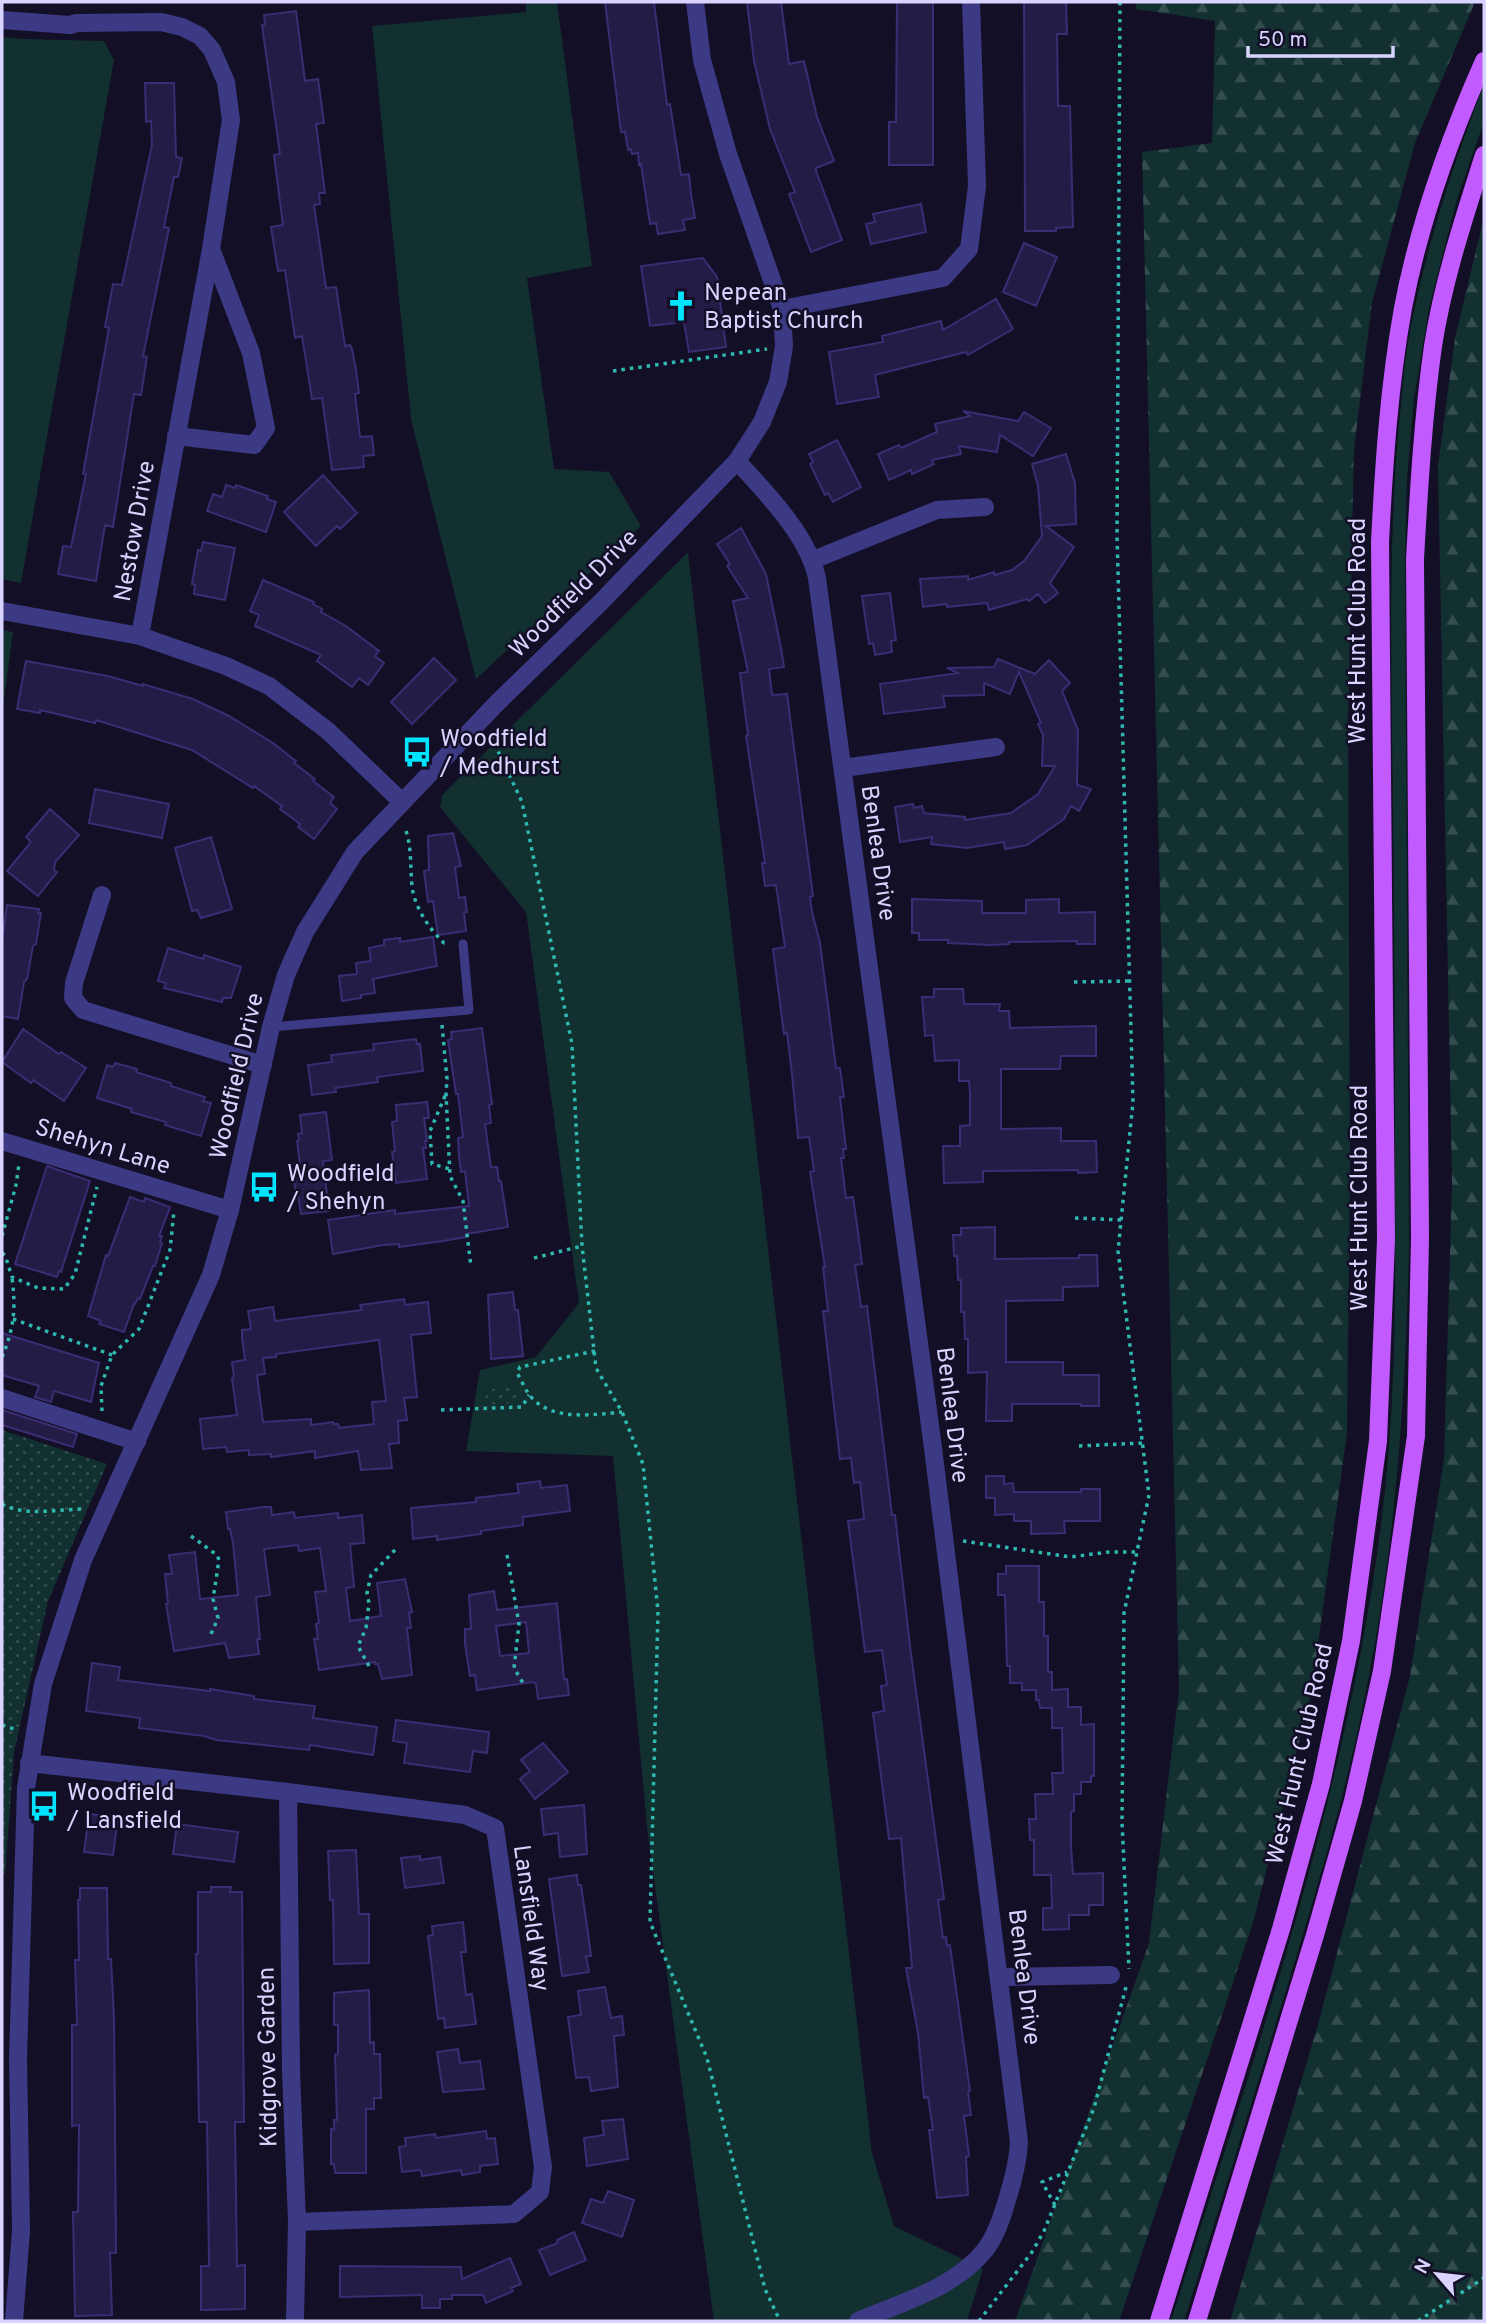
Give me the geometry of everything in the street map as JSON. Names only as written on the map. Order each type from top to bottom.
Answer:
[{"type":"main road","name":"West Hunt Club Road","points":[[1159,2321],[1281,1929],[1321,1784],[1351,1641],[1378,1441],[1385,1253],[1380,542],[1386,435],[1404,308],[1424,221],[1462,112],[1484,61]]},
{"type":"main road","points":[[1197,2321],[1315,1935],[1353,1801],[1382,1671],[1405,1524],[1416,1436],[1420,1238],[1415,559],[1420,453],[1433,344],[1456,242],[1484,155]]},
{"type":"street","name":"Woodfield Drive","points":[[14,2321],[21,2231],[18,2059],[22,1891],[29,1763],[43,1684],[83,1560],[211,1276],[230,1210],[271,1027],[286,975],[305,932],[355,852],[497,702],[600,603],[737,461],[762,422],[778,382],[784,346],[779,301],[728,154],[702,60],[695,2]]},
{"type":"street","points":[[779,301],[943,278],[969,249],[977,186],[971,2]]},
{"type":"street","name":"Nestow Drive","points":[[2,20],[70,25],[161,22],[182,27],[200,36],[212,50],[226,82],[231,120],[211,248],[140,636]]},
{"type":"street","name":"Nestow Drive","points":[[176,436],[254,445],[266,428],[251,353],[211,248]]},
{"type":"street","name":"Benlea Drive","points":[[737,461],[775,502],[813,560],[944,1537],[1019,2142],[1014,2176],[996,2230],[985,2250],[970,2265],[944,2283],[858,2321]]},
{"type":"street","points":[[813,560],[937,510],[985,507]]},
{"type":"street","points":[[2,611],[140,636],[226,666],[269,686],[328,731],[402,802]]},
{"type":"street","points":[[843,768],[996,747]]},
{"type":"street","points":[[102,895],[74,983],[73,998],[83,1010],[263,1065]]},
{"type":"street","name":"Shehyn Lane","points":[[2,1141],[230,1210]]},
{"type":"street","points":[[2,1398],[137,1442]]},
{"type":"street","name":"Lansfield Way","points":[[29,1763],[465,1815],[495,1828],[543,2167],[540,2192],[514,2214],[297,2222]]},
{"type":"street","name":"Kidgrove Garden","points":[[288,1792],[291,2071],[297,2222],[295,2321]]},
{"type":"street","points":[[1000,1977],[1111,1975]]},
{"type":"lane","points":[[271,1027],[468,1010],[463,944]]},
{"type":"path","points":[[979,2321],[1039,2241],[1055,2204],[1094,2108],[1129,1971],[1122,1822],[1124,1613],[1149,1494],[1118,1251],[1133,1102],[1117,536],[1120,2]]},
{"type":"path","points":[[719,298],[779,301]]},
{"type":"path","points":[[613,371],[784,346]]},
{"type":"path","points":[[483,719],[522,802],[572,1044],[582,1246],[596,1368],[622,1412],[643,1464],[658,1611],[650,1922],[707,2058],[765,2289],[780,2321]]},
{"type":"path","points":[[406,831],[412,889],[427,922],[433,933],[444,943],[463,944]]},
{"type":"path","points":[[1074,982],[1130,981]]},
{"type":"path","points":[[440,1013],[447,1079],[450,1177],[463,1201],[471,1267]]},
{"type":"path","points":[[446,1094],[430,1131],[432,1164],[450,1169]]},
{"type":"path","points":[[2,1236],[16,1185],[22,1147]]},
{"type":"path","points":[[12,1277],[38,1287],[64,1289],[75,1274],[102,1171]]},
{"type":"path","points":[[103,1430],[101,1386],[112,1354],[139,1329],[152,1298],[170,1250],[176,1194]]},
{"type":"path","points":[[1075,1218],[1122,1220]]},
{"type":"path","points":[[534,1258],[582,1246]]},
{"type":"path","points":[[2,1253],[12,1277],[15,1301],[12,1335],[2,1357]]},
{"type":"path","points":[[13,1319],[112,1354]]},
{"type":"path","points":[[595,1351],[520,1367],[517,1373],[529,1395],[552,1412],[592,1415],[622,1412]]},
{"type":"path","points":[[441,1410],[522,1407],[529,1395]]},
{"type":"path","points":[[1079,1446],[1142,1443]]},
{"type":"path","points":[[2,1507],[27,1511],[84,1509],[103,1516]]},
{"type":"path","points":[[191,1536],[217,1555],[219,1560],[213,1599],[218,1618],[211,1634]]},
{"type":"path","points":[[944,1537],[1070,1557],[1137,1552]]},
{"type":"path","points":[[369,1666],[358,1646],[366,1628],[368,1586],[371,1575],[395,1550]]},
{"type":"path","points":[[507,1555],[519,1624],[514,1668],[523,1683]]},
{"type":"path","points":[[2,1725],[14,1729]]},
{"type":"path","points":[[1055,2204],[1042,2182],[1067,2172]]},
{"type":"path","points":[[1418,2321],[1484,2278]]},
{"type":"green space","points":[[526,2],[557,2],[592,266],[527,278],[554,469],[609,472],[641,526],[476,679],[411,419],[372,26],[526,12]]},
{"type":"green space","points":[[1136,2],[1475,2],[1415,143],[1372,303],[1354,449],[1348,721],[1350,1178],[1347,1433],[1311,1695],[1253,1923],[1119,2321],[1015,2321],[1149,1943],[1179,1689],[1142,152],[1212,143],[1215,21],[1136,9]]},
{"type":"green space","points":[[2,37],[104,41],[114,60],[21,583],[2,579]]},
{"type":"green space","points":[[1484,85],[1484,122],[1457,199],[1429,308],[1414,399],[1407,478],[1405,557],[1409,1244],[1402,1411],[1385,1576],[1359,1725],[1319,1881],[1184,2321],[1171,2321],[1273,1998],[1304,1889],[1333,1780],[1357,1669],[1376,1558],[1389,1446],[1394,1330],[1395,1037],[1391,612],[1397,446],[1408,345],[1423,272],[1450,178]]},
{"type":"green space","points":[[1484,217],[1484,2321],[1230,2321],[1319,2021],[1410,1676],[1444,1459],[1452,1183],[1438,466],[1455,338]]},
{"type":"green space","points":[[688,552],[872,2153],[894,2226],[983,2269],[967,2321],[714,2321],[647,1827],[613,1456],[466,1451],[480,1370],[536,1357],[579,1303],[526,912],[440,807],[442,795]]},
{"type":"green space","points":[[2,630],[13,632],[2,715]]},
{"type":"green space","points":[[518,1385],[524,1396],[518,1403],[492,1404],[485,1397],[492,1389]]},
{"type":"green space","points":[[2,1430],[107,1464],[48,1601],[14,1752],[5,1874],[2,1873]]},
{"type":"building","points":[[605,2],[654,2],[667,105],[670,104],[681,175],[689,174],[695,218],[683,220],[685,230],[658,234],[656,223],[650,224],[638,153],[632,154],[631,149],[628,150],[625,132],[621,132]]},
{"type":"building","points":[[747,2],[781,2],[789,64],[804,61],[817,117],[834,161],[816,168],[816,171],[842,240],[811,252],[789,194],[795,192],[770,129],[754,61]]},
{"type":"building","points":[[897,2],[933,2],[933,165],[889,165],[889,122],[896,122]]},
{"type":"building","points":[[1024,2],[1066,2],[1067,34],[1057,34],[1058,106],[1070,106],[1073,227],[1056,228],[1056,231],[1025,231]]},
{"type":"building","points":[[296,11],[305,81],[318,79],[324,123],[316,124],[325,193],[319,193],[320,204],[314,205],[326,288],[336,287],[345,346],[350,345],[352,349],[359,393],[355,394],[360,437],[372,436],[374,455],[363,456],[364,467],[332,470],[322,398],[312,399],[302,336],[295,338],[285,270],[278,271],[271,227],[283,225],[274,155],[280,154],[262,25],[265,24],[264,15]]},
{"type":"building","points":[[145,83],[174,83],[176,157],[182,158],[178,177],[174,177],[164,227],[169,228],[143,356],[147,357],[141,395],[134,394],[113,527],[105,525],[96,581],[58,574],[63,546],[71,547],[86,474],[83,474],[109,328],[105,327],[113,284],[122,285],[152,145],[151,121],[146,122]]},
{"type":"building","points":[[921,204],[926,232],[871,244],[866,224],[875,222],[873,214]]},
{"type":"building","points":[[1024,243],[1057,257],[1036,306],[1003,292]]},
{"type":"building","name":"Nepean Baptist Church","points":[[703,258],[717,277],[726,347],[689,352],[684,322],[650,326],[641,266]]},
{"type":"building","points":[[996,299],[1013,329],[968,355],[966,352],[875,375],[879,397],[837,404],[829,352],[883,342],[882,336],[941,321],[943,330]]},
{"type":"building","points":[[963,411],[1018,421],[1024,412],[1051,428],[1033,456],[1000,435],[997,452],[959,446],[961,454],[932,460],[934,464],[889,480],[878,454],[899,445],[901,448],[937,432],[935,424],[970,416]]},
{"type":"building","points":[[837,440],[861,487],[833,502],[828,493],[825,495],[810,464],[813,462],[809,454]]},
{"type":"building","points":[[1066,454],[1075,483],[1076,524],[1046,526],[1074,547],[1050,583],[1058,593],[1045,603],[1038,594],[1029,601],[1027,599],[989,610],[987,603],[923,607],[920,579],[968,576],[968,580],[1012,570],[1024,561],[1042,536],[1038,486],[1032,464]]},
{"type":"building","points":[[323,475],[357,513],[340,529],[337,526],[316,546],[284,512]]},
{"type":"building","points":[[226,485],[235,488],[236,485],[268,496],[267,499],[276,502],[266,532],[207,511],[213,494],[222,497]]},
{"type":"building","points":[[741,528],[766,574],[781,648],[784,667],[769,669],[772,695],[787,694],[813,896],[810,897],[812,912],[820,943],[836,1068],[840,1068],[844,1097],[840,1097],[846,1149],[843,1149],[844,1158],[841,1158],[846,1198],[853,1197],[858,1232],[862,1264],[855,1265],[861,1307],[867,1306],[892,1515],[895,1515],[944,1899],[938,1900],[943,1938],[946,1937],[947,1946],[950,1945],[970,2091],[971,2115],[964,2116],[969,2156],[966,2157],[968,2195],[937,2198],[929,2130],[933,2130],[928,2097],[924,2098],[918,2033],[906,1968],[912,1968],[901,1838],[889,1839],[873,1713],[884,1711],[881,1686],[887,1685],[882,1650],[865,1652],[848,1521],[864,1519],[860,1482],[854,1483],[851,1458],[840,1459],[823,1311],[828,1311],[825,1267],[810,1172],[814,1171],[809,1137],[798,1138],[787,1033],[784,1034],[773,949],[785,947],[776,885],[765,886],[762,863],[765,863],[746,736],[740,673],[748,672],[733,601],[748,598],[727,566],[730,564],[717,544]]},
{"type":"building","points":[[203,542],[235,548],[225,600],[194,594],[195,585],[192,584],[195,566],[198,550],[201,551]]},
{"type":"building","points":[[263,580],[314,602],[313,604],[322,609],[321,612],[346,626],[379,651],[375,656],[384,663],[368,685],[359,678],[352,687],[317,661],[321,655],[255,626],[259,615],[250,611]]},
{"type":"building","points":[[890,593],[896,640],[891,641],[892,652],[875,655],[873,643],[869,644],[862,596]]},
{"type":"building","points":[[434,658],[456,680],[412,724],[391,702]]},
{"type":"building","points":[[998,659],[1035,674],[1049,660],[1070,683],[1062,691],[1078,730],[1077,785],[1091,789],[1079,811],[1071,806],[1064,819],[1027,845],[1005,849],[1004,842],[967,848],[931,844],[932,837],[900,842],[895,807],[913,804],[914,808],[922,806],[924,813],[965,817],[965,820],[1011,813],[1038,794],[1055,766],[1042,766],[1043,735],[1038,724],[1041,723],[1019,672],[1010,694],[984,683],[984,695],[943,696],[945,707],[884,714],[880,684],[958,673],[947,668],[994,667]]},
{"type":"building","points":[[26,661],[143,684],[193,699],[229,716],[273,743],[296,761],[294,763],[334,797],[330,803],[337,809],[314,839],[280,809],[282,806],[254,786],[253,788],[192,750],[96,720],[95,723],[40,710],[40,713],[17,709]]},
{"type":"building","points":[[95,789],[169,804],[162,838],[89,823]]},
{"type":"building","points":[[50,809],[79,835],[55,862],[54,870],[57,872],[38,896],[7,871],[31,842],[26,837]]},
{"type":"building","points":[[453,833],[461,866],[455,867],[459,898],[465,897],[466,931],[438,935],[433,901],[428,902],[424,871],[429,870],[428,836]]},
{"type":"building","points":[[211,837],[232,909],[201,918],[197,910],[192,911],[175,848]]},
{"type":"building","points":[[912,899],[982,901],[982,913],[1026,913],[1026,900],[1059,899],[1059,913],[1095,912],[1095,944],[1077,944],[1077,941],[1009,942],[991,945],[919,940],[919,933],[912,933]]},
{"type":"building","points":[[7,905],[39,909],[38,913],[41,913],[18,1019],[2,1016],[2,942]]},
{"type":"building","points":[[433,937],[437,966],[373,979],[375,993],[342,1001],[339,976],[357,974],[356,963],[371,961],[369,948],[384,945],[384,940],[400,938],[400,942]]},
{"type":"building","points":[[168,948],[203,959],[204,955],[241,967],[231,998],[223,998],[222,1002],[164,988],[166,983],[158,981]]},
{"type":"building","points":[[934,989],[963,989],[964,1004],[1000,1004],[999,1011],[1009,1011],[1010,1028],[1096,1026],[1096,1056],[1061,1056],[1060,1069],[1001,1069],[1001,1129],[1061,1128],[1061,1141],[1096,1141],[1097,1172],[983,1171],[983,1182],[944,1183],[943,1146],[960,1146],[960,1126],[970,1125],[970,1094],[969,1081],[959,1081],[959,1060],[935,1061],[933,1035],[925,1036],[922,997],[934,997]]},
{"type":"building","points":[[482,1028],[492,1104],[489,1105],[491,1123],[485,1124],[491,1167],[497,1167],[501,1181],[508,1227],[443,1241],[399,1247],[399,1244],[383,1245],[333,1254],[328,1220],[395,1210],[395,1214],[469,1206],[465,1171],[461,1172],[459,1157],[458,1138],[463,1137],[448,1040],[452,1039],[451,1032]]},
{"type":"building","points":[[23,1029],[59,1054],[61,1052],[86,1068],[64,1101],[33,1080],[31,1083],[2,1062]]},
{"type":"building","points":[[416,1039],[417,1044],[420,1044],[423,1071],[377,1077],[378,1082],[335,1088],[336,1092],[312,1095],[308,1065],[332,1062],[331,1055],[374,1050],[373,1044]]},
{"type":"building","points":[[115,1063],[137,1069],[136,1072],[205,1097],[203,1101],[211,1103],[201,1136],[97,1098],[107,1065],[113,1067]]},
{"type":"building","points":[[427,1102],[429,1118],[424,1118],[427,1141],[426,1148],[423,1148],[427,1179],[396,1183],[392,1122],[397,1121],[396,1105]]},
{"type":"building","points":[[326,1112],[332,1160],[323,1161],[329,1211],[301,1214],[292,1165],[300,1164],[297,1141],[298,1134],[302,1133],[300,1115]]},
{"type":"building","points":[[47,1166],[90,1181],[61,1272],[59,1271],[57,1277],[15,1264]]},
{"type":"building","points":[[130,1197],[144,1202],[145,1198],[170,1207],[159,1236],[162,1236],[162,1243],[155,1266],[140,1299],[134,1304],[124,1332],[99,1324],[101,1321],[88,1316],[106,1255],[108,1256]]},
{"type":"building","points":[[995,1227],[995,1259],[1079,1258],[1079,1255],[1097,1255],[1098,1286],[1063,1287],[1063,1300],[1006,1301],[1006,1362],[1063,1362],[1063,1375],[1099,1375],[1099,1406],[1012,1404],[1012,1421],[986,1421],[987,1372],[968,1373],[968,1339],[965,1339],[964,1312],[961,1312],[961,1280],[958,1280],[953,1235],[961,1235],[961,1228]]},
{"type":"building","points":[[513,1292],[515,1310],[518,1310],[523,1356],[491,1359],[488,1295]]},
{"type":"building","points":[[404,1299],[405,1305],[428,1302],[431,1333],[411,1335],[417,1397],[404,1398],[407,1420],[398,1421],[399,1443],[389,1444],[392,1468],[361,1470],[358,1451],[315,1458],[315,1451],[271,1457],[271,1454],[249,1455],[249,1450],[227,1452],[226,1447],[203,1449],[200,1419],[237,1415],[232,1362],[245,1360],[242,1330],[251,1329],[248,1311],[273,1307],[275,1321],[362,1310],[360,1305]],"holes":[[[379,1340],[386,1401],[372,1402],[374,1424],[339,1428],[338,1424],[333,1422],[311,1425],[311,1419],[263,1422],[257,1375],[265,1374],[263,1358],[276,1357],[276,1354]]]},
{"type":"building","points":[[2,1333],[99,1363],[91,1402],[54,1391],[51,1402],[35,1397],[39,1386],[2,1375]]},
{"type":"building","points":[[2,1410],[77,1434],[73,1447],[2,1425]]},
{"type":"building","points":[[986,1476],[1004,1476],[1004,1484],[1013,1483],[1014,1492],[1081,1492],[1081,1489],[1100,1489],[1100,1521],[1064,1521],[1065,1533],[1031,1534],[1031,1521],[1014,1521],[1014,1514],[995,1515],[995,1498],[986,1498]]},
{"type":"building","points":[[540,1481],[541,1488],[567,1485],[570,1511],[523,1517],[523,1525],[481,1531],[481,1534],[437,1540],[437,1536],[413,1539],[411,1508],[476,1502],[476,1498],[519,1493],[517,1484]]},
{"type":"building","points":[[271,1507],[272,1515],[294,1512],[295,1518],[338,1513],[338,1518],[362,1515],[364,1543],[350,1544],[354,1587],[346,1588],[350,1621],[381,1616],[377,1583],[405,1579],[412,1612],[409,1613],[411,1628],[407,1628],[412,1675],[382,1679],[375,1662],[319,1670],[314,1639],[318,1639],[316,1624],[319,1623],[315,1592],[326,1591],[320,1548],[299,1551],[298,1545],[264,1549],[270,1595],[256,1597],[259,1654],[229,1658],[225,1643],[174,1651],[166,1604],[165,1574],[172,1574],[169,1555],[195,1552],[200,1599],[238,1595],[233,1543],[226,1512]]},
{"type":"building","points":[[1006,1566],[1039,1566],[1039,1602],[1044,1602],[1044,1636],[1048,1636],[1048,1672],[1052,1672],[1052,1690],[1068,1689],[1068,1707],[1081,1707],[1081,1725],[1094,1724],[1094,1776],[1091,1776],[1091,1782],[1081,1782],[1081,1794],[1074,1794],[1071,1847],[1073,1874],[1103,1873],[1103,1905],[1089,1905],[1089,1915],[1069,1915],[1069,1929],[1043,1930],[1043,1908],[1052,1908],[1051,1875],[1034,1875],[1034,1840],[1030,1840],[1029,1819],[1036,1819],[1035,1794],[1053,1794],[1052,1773],[1063,1773],[1062,1728],[1052,1728],[1052,1708],[1040,1708],[1039,1700],[1036,1700],[1036,1690],[1022,1690],[1022,1683],[1010,1683],[1005,1595],[998,1595],[998,1574],[1006,1574]]},
{"type":"building","points":[[494,1591],[497,1610],[557,1603],[564,1679],[567,1679],[569,1695],[538,1699],[536,1684],[533,1682],[477,1690],[475,1675],[470,1676],[465,1644],[465,1629],[471,1629],[469,1595]],"holes":[[[526,1622],[529,1653],[500,1656],[496,1626]]]},
{"type":"building","points":[[92,1663],[120,1667],[118,1680],[210,1689],[254,1696],[254,1699],[315,1706],[313,1718],[377,1727],[373,1755],[310,1745],[309,1750],[216,1740],[204,1736],[139,1728],[140,1718],[86,1711]]},
{"type":"building","points":[[396,1720],[489,1732],[487,1753],[473,1751],[470,1772],[404,1763],[407,1743],[393,1741]]},
{"type":"building","points":[[543,1743],[568,1772],[535,1799],[520,1779],[530,1771],[521,1760]]},
{"type":"building","points":[[584,1805],[587,1854],[560,1857],[558,1833],[544,1835],[541,1809]]},
{"type":"building","points":[[89,1814],[118,1817],[113,1855],[84,1852]]},
{"type":"building","points":[[177,1824],[238,1832],[234,1862],[173,1854]]},
{"type":"building","points":[[356,1850],[359,1914],[369,1914],[369,1963],[334,1964],[333,1900],[330,1900],[328,1851]]},
{"type":"building","points":[[420,1856],[420,1860],[440,1857],[444,1883],[405,1888],[401,1858]]},
{"type":"building","points":[[577,1875],[578,1885],[581,1885],[591,1956],[586,1956],[589,1972],[562,1976],[549,1879]]},
{"type":"building","points":[[211,1887],[231,1887],[230,1892],[242,1892],[244,2122],[235,2122],[237,2266],[245,2265],[245,2309],[201,2310],[201,2266],[209,2266],[208,2186],[207,2122],[199,2122],[196,1954],[198,1892],[211,1892]]},
{"type":"building","points":[[80,1888],[107,1888],[108,1959],[111,1959],[114,2019],[116,2253],[110,2253],[112,2315],[75,2316],[73,2212],[78,2212],[79,2125],[72,2126],[72,2025],[77,2025],[75,1960],[79,1960]]},
{"type":"building","points":[[463,1922],[466,1952],[461,1952],[466,1995],[472,1994],[476,2024],[445,2028],[444,2018],[438,2019],[428,1936],[433,1935],[432,1926]]},
{"type":"building","points":[[605,1987],[611,2018],[622,2016],[624,2035],[614,2036],[618,2087],[591,2091],[589,2077],[576,2078],[568,2017],[581,2015],[578,1991]]},
{"type":"building","points":[[369,1990],[370,2043],[374,2042],[374,2054],[380,2054],[381,2098],[374,2098],[374,2109],[366,2109],[366,2173],[335,2173],[334,2164],[331,2164],[331,2129],[334,2130],[334,2120],[337,2120],[335,2055],[338,2054],[338,2025],[334,2025],[334,1993]]},
{"type":"building","points":[[458,2049],[460,2063],[480,2061],[484,2089],[443,2092],[437,2052]]},
{"type":"building","points":[[623,2119],[628,2159],[587,2166],[584,2138],[604,2135],[602,2121]]},
{"type":"building","points":[[486,2131],[487,2139],[495,2138],[498,2164],[480,2166],[480,2172],[462,2175],[461,2170],[422,2176],[421,2170],[402,2172],[399,2147],[406,2146],[405,2138],[435,2134],[436,2138]]},
{"type":"building","points":[[608,2191],[634,2200],[622,2237],[582,2223],[591,2199],[603,2203]]},
{"type":"building","points":[[574,2232],[586,2260],[550,2275],[539,2250],[558,2243],[557,2240]]},
{"type":"building","points":[[510,2258],[521,2284],[511,2288],[513,2291],[486,2303],[483,2295],[452,2295],[452,2299],[440,2299],[440,2308],[422,2308],[422,2295],[340,2297],[340,2266],[461,2267],[462,2279]]},
{"type":"place","name":"Nepean Baptist Church","points":[[681,306]]},
{"type":"place","name":"Woodfield / Medhurst","points":[[417,752]]},
{"type":"place","name":"Woodfield / Shehyn","points":[[264,1187]]},
{"type":"place","name":"Woodfield / Lansfield","points":[[44,1806]]}]
